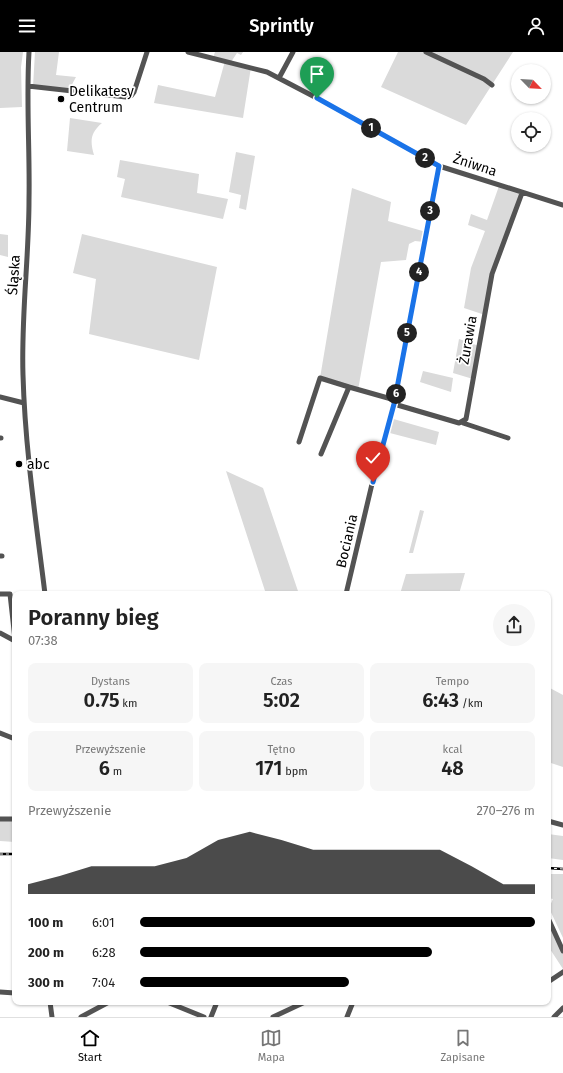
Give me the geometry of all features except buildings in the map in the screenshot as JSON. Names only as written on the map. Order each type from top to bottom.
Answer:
[{"type":"street","name":"Śląska","points":[[29,52],[29,198],[23,319],[24,403],[31,481],[45,591]]},
{"type":"street","points":[[28,86],[126,97],[134,92],[147,52]]},
{"type":"street","name":"Żniwna","points":[[188,52],[251,68],[279,78],[353,117],[439,166],[563,205]]},
{"type":"street","points":[[279,78],[293,52]]},
{"type":"street","points":[[426,52],[484,79],[492,85]]},
{"type":"street","name":"Bociania","points":[[347,591],[376,467],[395,402],[439,166]]},
{"type":"street","name":"Żurawia","points":[[463,423],[466,419],[492,274],[522,193]]},
{"type":"street","points":[[300,442],[320,378],[459,424],[463,423],[508,438]]},
{"type":"street","points":[[321,454],[349,387]]},
{"type":"street","points":[[0,397],[24,403]]},
{"type":"street","points":[[0,594],[10,594],[12,612]]},
{"type":"street","points":[[0,633],[12,639]]},
{"type":"street","points":[[0,733],[12,739]]},
{"type":"street","points":[[0,818],[12,819]]},
{"type":"street","points":[[551,822],[563,825]]},
{"type":"street","points":[[551,925],[563,951]]},
{"type":"street","points":[[551,980],[563,972]]},
{"type":"street","points":[[0,992],[12,993]]},
{"type":"street","points":[[47,1005],[52,1015]]},
{"type":"street","points":[[50,1005],[52,1015]]},
{"type":"street","points":[[81,1017],[103,1005]]},
{"type":"street","points":[[174,1005],[204,1017]]},
{"type":"street","points":[[211,1017],[216,1005]]},
{"type":"street","points":[[273,1017],[299,1005]]},
{"type":"street","points":[[347,1017],[352,1005]]},
{"type":"street","points":[[554,1017],[563,1008]]},
{"type":"shaded area","points":[[0,52],[23,52],[21,67],[22,107],[0,108]]},
{"type":"shaded area","points":[[35,52],[59,52],[56,75],[76,77],[69,90],[33,87]]},
{"type":"shaded area","points":[[215,52],[243,52],[241,55],[237,53],[231,62],[251,67],[243,118],[154,103],[158,85],[215,97],[225,61],[213,58]]},
{"type":"shaded area","points":[[398,52],[513,52],[466,125],[381,87]]},
{"type":"shaded area","points":[[70,118],[102,123],[95,130],[92,138],[94,155],[67,151]]},
{"type":"shaded area","points":[[236,152],[255,156],[246,210],[239,208],[241,195],[229,192]]},
{"type":"shaded area","points":[[120,160],[199,174],[197,193],[228,199],[223,219],[121,197],[125,179],[117,177]]},
{"type":"shaded area","points":[[499,186],[522,193],[492,274],[485,315],[464,308],[471,268],[485,231],[468,225],[471,214],[487,220]]},
{"type":"shaded area","points":[[352,188],[391,202],[388,221],[426,232],[424,242],[415,241],[409,244],[406,260],[381,262],[358,390],[320,378]]},
{"type":"shaded area","points":[[0,234],[8,235],[8,257],[0,255]]},
{"type":"shaded area","points":[[82,234],[217,267],[199,360],[89,334],[96,279],[73,273]]},
{"type":"shaded area","points":[[459,339],[479,346],[473,379],[453,373]]},
{"type":"shaded area","points":[[423,371],[453,378],[451,392],[420,382]]},
{"type":"shaded area","points":[[390,418],[439,432],[436,445],[386,432]]},
{"type":"shaded area","points":[[226,471],[263,488],[298,591],[265,591]]},
{"type":"shaded area","points":[[420,510],[424,511],[413,553],[409,553]]},
{"type":"shaded area","points":[[465,573],[460,591],[401,591],[406,574]]},
{"type":"shaded area","points":[[551,689],[563,695],[563,767],[551,763]]},
{"type":"shaded area","points":[[0,821],[12,821],[12,842],[0,841]]},
{"type":"shaded area","points":[[551,834],[563,836],[563,860],[551,858]]},
{"type":"shaded area","points":[[551,874],[563,874],[563,938],[551,912],[551,904],[553,899],[551,899]]},
{"type":"shaded area","points":[[551,929],[563,954],[563,969],[551,951]]},
{"type":"railway","points":[[0,854],[12,854]]},
{"type":"railway","points":[[551,868],[563,869]]},
{"type":"place","name":"Delikatesy Centrum","points":[[61,99]]},
{"type":"place","name":"abc","points":[[19,464]]},
{"type":"route","points":[[317,98],[439,166],[394,404],[373,482]]}]
